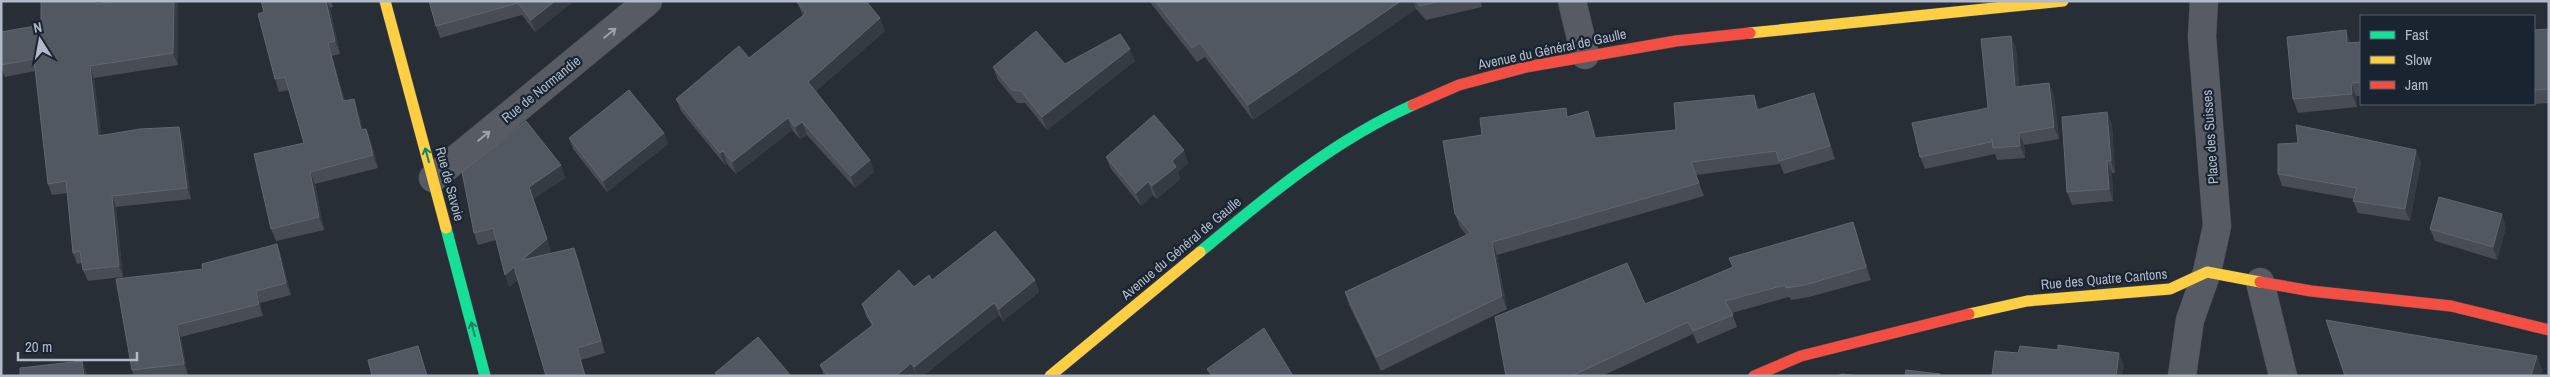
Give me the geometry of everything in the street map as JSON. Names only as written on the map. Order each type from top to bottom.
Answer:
[{"type":"street","name":"Rue de Savoie","points":[[384,1],[485,376]]},
{"type":"street","name":"Rue de Normandie","points":[[433,178],[648,1]]},
{"type":"street","points":[[1572,1],[1585,55]]},
{"type":"street","name":"Avenue du Général de Gaulle","points":[[1050,376],[1275,190],[1345,142],[1397,112],[1459,85],[1526,67],[1585,55],[1676,41],[2011,4],[2063,1]]},
{"type":"street","name":"Place des Suisses","points":[[2182,376],[2190,320],[2207,272],[2217,226],[2202,37],[2204,1]]},
{"type":"street","points":[[2207,272],[2311,291],[2451,306],[2549,330]]},
{"type":"street","name":"Rue des Quatre Cantons","points":[[1754,376],[1801,356],[1919,325],[2026,301],[2133,290],[2170,289],[2207,272]]},
{"type":"street","points":[[2260,282],[2283,376]]},
{"type":"building","points":[[41,1],[96,1],[96,4],[114,1],[174,1],[173,53],[90,66],[98,136],[140,129],[179,127],[187,188],[112,196],[119,266],[83,270],[80,251],[73,253],[66,181],[48,184],[34,59],[1,65],[1,32],[41,25]]},
{"type":"building","points":[[261,1],[326,1],[335,41],[328,43],[343,101],[354,99],[361,130],[366,129],[373,155],[310,172],[319,217],[271,229],[254,154],[304,143],[285,77],[275,79],[258,14],[264,12]]},
{"type":"building","points":[[429,1],[555,1],[531,20],[518,3],[436,26]]},
{"type":"building","points":[[798,1],[866,1],[880,18],[808,82],[870,160],[851,176],[802,122],[795,127],[788,118],[732,162],[723,151],[720,153],[676,99],[739,46],[749,58],[806,13]]},
{"type":"building","points":[[1155,1],[1401,1],[1248,105],[1200,43],[1192,48]]},
{"type":"building","points":[[1416,1],[1441,1],[1420,6]]},
{"type":"building","points":[[2549,29],[2549,89],[2535,90],[2535,30]]},
{"type":"building","points":[[2346,30],[2347,43],[2360,42],[2360,82],[2351,83],[2352,94],[2293,99],[2287,37]]},
{"type":"building","points":[[1036,31],[1065,64],[1120,34],[1130,49],[1042,117],[1021,91],[1012,90],[993,67]]},
{"type":"building","points":[[2011,36],[2015,87],[2049,83],[2054,127],[2019,133],[2020,146],[1993,148],[1992,138],[1991,142],[1920,157],[1912,123],[1988,108],[1981,39]]},
{"type":"building","points":[[629,90],[664,133],[603,181],[569,138]]},
{"type":"building","points":[[1814,93],[1830,146],[1779,161],[1776,151],[1691,162],[1699,183],[1492,242],[1502,296],[1376,357],[1345,292],[1471,233],[1455,214],[1443,141],[1482,135],[1480,118],[1566,108],[1567,117],[1588,111],[1595,138],[1676,130],[1674,103],[1754,95],[1757,110]]},
{"type":"building","points":[[2107,112],[2111,161],[2107,161],[2109,189],[2067,192],[2062,117]]},
{"type":"building","points":[[1154,115],[1184,150],[1172,161],[1176,167],[1152,186],[1148,182],[1136,193],[1106,157]]},
{"type":"building","points":[[526,121],[561,165],[529,187],[547,239],[522,260],[574,248],[601,341],[577,348],[585,376],[546,376],[514,267],[505,275],[493,228],[474,233],[462,172]]},
{"type":"building","points":[[2296,125],[2416,150],[2405,209],[2353,201],[2357,188],[2278,174],[2278,144],[2298,143]]},
{"type":"building","points":[[2439,197],[2502,214],[2493,247],[2430,229]]},
{"type":"building","points":[[1853,222],[1866,267],[1805,285],[1786,288],[1785,285],[1725,301],[1733,315],[1693,331],[1688,322],[1571,376],[1506,376],[1495,317],[1627,263],[1645,304],[1733,267],[1729,258]]},
{"type":"building","points":[[995,231],[1035,280],[999,309],[994,303],[914,367],[911,363],[896,376],[828,376],[820,365],[873,325],[862,304],[899,270],[914,287],[929,275],[932,280]]},
{"type":"building","points":[[277,244],[286,283],[256,291],[259,304],[177,325],[184,364],[132,370],[116,279],[203,269],[202,264]]},
{"type":"building","points":[[2326,320],[2537,356],[2531,376],[2345,376]]},
{"type":"building","points":[[1264,328],[1293,376],[1212,376],[1207,369]]},
{"type":"building","points":[[758,337],[791,376],[718,376],[715,373]]},
{"type":"building","points":[[2058,345],[2119,353],[2116,376],[1992,376],[1995,351],[2018,353],[2020,346],[2058,350]]},
{"type":"building","points":[[418,346],[427,376],[372,376],[368,360]]},
{"type":"building","points":[[82,361],[84,376],[20,376],[20,368]]},
{"type":"building","points":[[1906,370],[1940,374],[1940,376],[1905,376]]},
{"type":"building","points":[[1842,374],[1860,376],[1837,376]]},
{"type":"traffic: fast","points":[[1200,252],[1250,211],[1328,152],[1384,119],[1413,105]]},
{"type":"traffic: fast","points":[[446,228],[485,376]]},
{"type":"traffic: slow","points":[[385,1],[446,228]]},
{"type":"traffic: slow","points":[[1750,33],[2063,1]]},
{"type":"traffic: slow","points":[[1050,376],[1200,252]]},
{"type":"traffic: slow","points":[[1969,314],[2027,301],[2170,289],[2207,272],[2260,282]]},
{"type":"traffic: jam","points":[[1413,105],[1459,85],[1526,67],[1676,41],[1750,33]]},
{"type":"traffic: jam","points":[[2260,282],[2311,291],[2451,306],[2549,330]]},
{"type":"traffic: jam","points":[[1754,376],[1801,356],[1969,314]]}]
